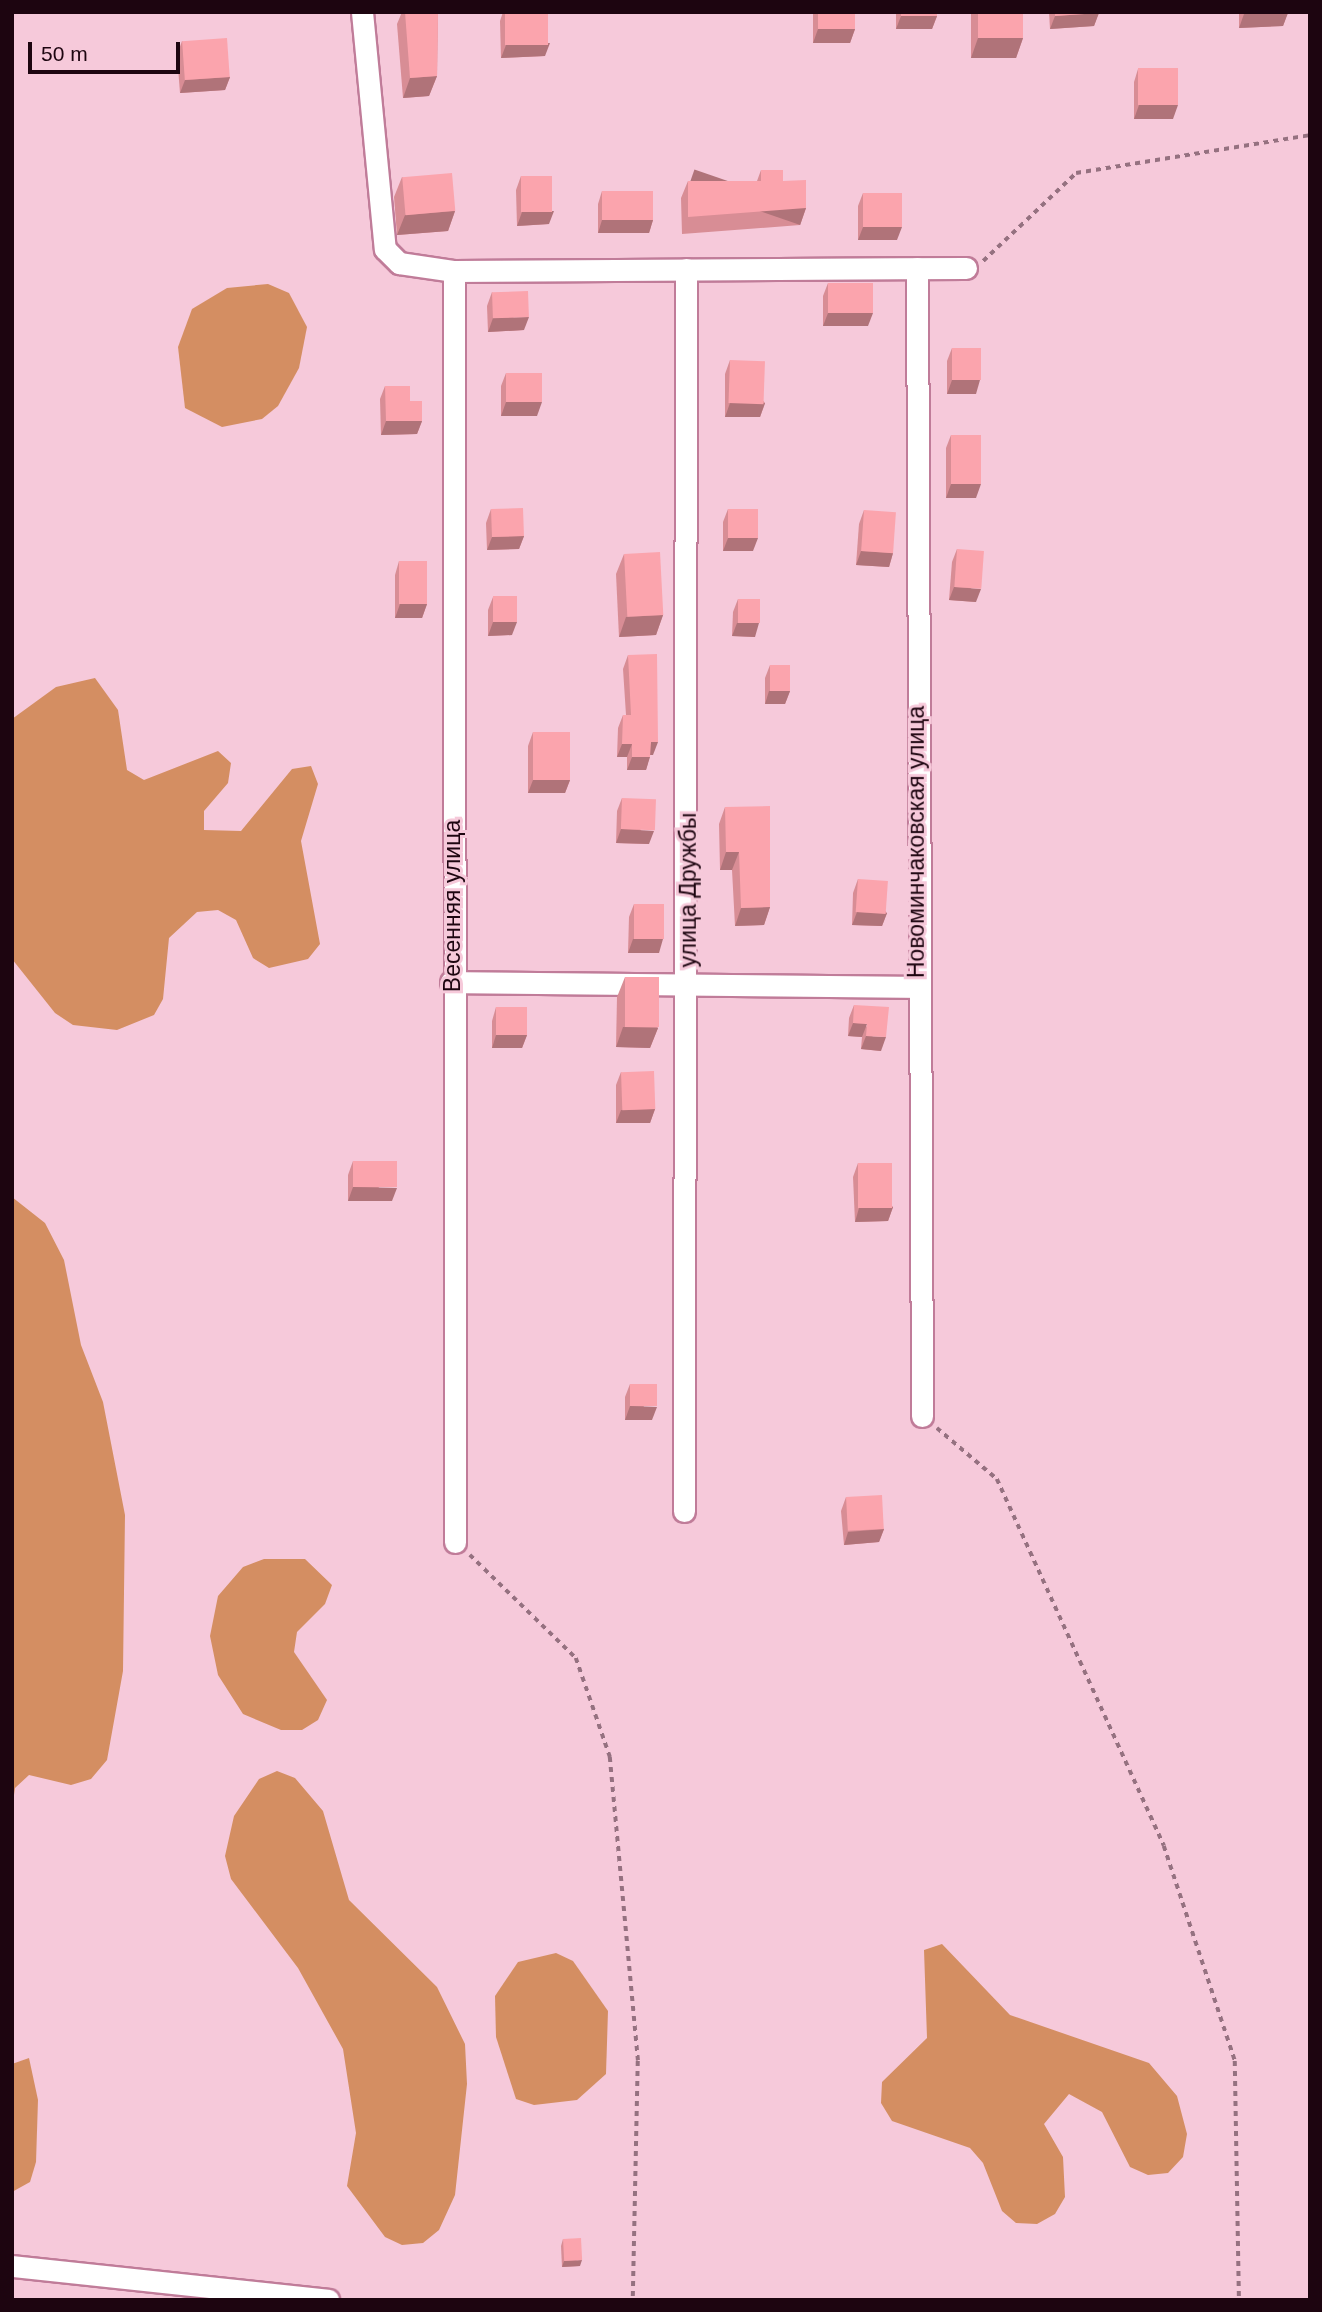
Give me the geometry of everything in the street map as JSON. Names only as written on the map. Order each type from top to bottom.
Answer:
[{"type":"street","points":[[362,12],[385,249],[419,270],[966,268]]},
{"type":"street","name":"Новоминчаковская улица","points":[[917,268],[915,987],[922,1416]]},
{"type":"street","name":"улица Дружбы","points":[[684,1511],[688,985],[686,270]]},
{"type":"street","name":"Весенняя улица","points":[[454,271],[452,982],[455,1542]]},
{"type":"street","points":[[452,982],[915,987]]},
{"type":"street","points":[[12,2266],[328,2300]]},
{"type":"path","points":[[966,268],[988,259],[1076,173],[1310,135]]},
{"type":"path","points":[[922,1416],[997,1479],[1164,1846],[1235,2062],[1239,2300]]},
{"type":"path","points":[[455,1542],[576,1658],[610,1757],[638,2061],[633,2300]]},
{"type":"shaded area","points":[[268,284],[289,293],[307,327],[299,368],[278,406],[262,419],[222,427],[185,408],[178,347],[192,309],[227,288]]},
{"type":"shaded area","points":[[95,678],[118,710],[127,770],[144,780],[218,751],[231,763],[228,783],[204,811],[204,830],[241,831],[292,769],[311,766],[318,784],[301,841],[320,944],[308,959],[269,968],[253,958],[236,920],[218,910],[197,912],[169,938],[163,999],[154,1015],[117,1030],[73,1025],[55,1013],[12,959],[12,719],[56,687]]},
{"type":"shaded area","points":[[12,1197],[45,1223],[64,1260],[81,1345],[103,1402],[125,1515],[123,1671],[107,1760],[91,1779],[71,1785],[29,1775],[15,1788],[12,1809]]},
{"type":"shaded area","points":[[264,1559],[305,1559],[332,1585],[325,1604],[297,1632],[294,1652],[327,1700],[318,1720],[302,1730],[281,1730],[243,1714],[218,1675],[210,1636],[218,1596],[243,1567]]},
{"type":"shaded area","points":[[277,1771],[295,1778],[323,1811],[349,1900],[437,1987],[465,2044],[467,2084],[455,2195],[439,2230],[423,2243],[402,2245],[385,2237],[347,2186],[356,2133],[343,2049],[298,1968],[231,1879],[225,1856],[234,1816],[259,1779]]},
{"type":"shaded area","points":[[942,1944],[1010,2015],[1149,2063],[1177,2096],[1187,2134],[1183,2157],[1168,2173],[1148,2175],[1130,2167],[1102,2112],[1069,2094],[1044,2124],[1063,2157],[1065,2197],[1055,2214],[1037,2224],[1016,2223],[1002,2211],[983,2163],[970,2148],[892,2121],[881,2103],[882,2082],[927,2038],[924,1950]]},
{"type":"shaded area","points":[[556,1953],[573,1961],[608,2011],[606,2074],[577,2100],[534,2105],[516,2099],[496,2037],[495,1996],[518,1962]]},
{"type":"shaded area","points":[[29,2058],[38,2100],[36,2162],[30,2182],[12,2192],[12,2064]]},
{"type":"building","points":[[405,12],[438,12],[437,76],[410,78]]},
{"type":"building","points":[[505,12],[548,12],[548,45],[505,45]]},
{"type":"building","points":[[818,12],[855,12],[855,29],[818,29]]},
{"type":"building","points":[[901,12],[937,12],[937,16],[901,16]]},
{"type":"building","points":[[978,12],[1023,12],[1023,38],[978,38]]},
{"type":"building","points":[[1055,12],[1099,12],[1099,13],[1055,16]]},
{"type":"building","points":[[1288,12],[1288,13],[1244,14]]},
{"type":"building","points":[[227,38],[230,77],[185,80],[182,41]]},
{"type":"building","points":[[1138,68],[1178,68],[1178,105],[1138,105]]},
{"type":"building","points":[[761,170],[783,170],[783,181],[806,180],[806,208],[688,217],[688,181],[761,181]]},
{"type":"building","points":[[452,173],[455,211],[406,215],[402,177]]},
{"type":"building","points":[[521,176],[552,176],[552,212],[521,212]]},
{"type":"building","points":[[602,191],[653,191],[653,220],[602,220]]},
{"type":"building","points":[[863,193],[902,193],[902,227],[863,227]]},
{"type":"building","points":[[828,283],[873,283],[873,313],[828,313]]},
{"type":"building","points":[[528,291],[529,317],[493,318],[492,292]]},
{"type":"building","points":[[952,348],[981,348],[981,380],[952,380]]},
{"type":"building","points":[[730,360],[765,361],[763,404],[728,403]]},
{"type":"building","points":[[506,373],[542,373],[542,402],[506,402]]},
{"type":"building","points":[[385,386],[410,386],[410,401],[422,401],[422,421],[386,421]]},
{"type":"building","points":[[951,435],[981,435],[981,484],[951,484]]},
{"type":"building","points":[[523,508],[524,536],[492,537],[491,509]]},
{"type":"building","points":[[728,509],[758,509],[758,538],[728,538]]},
{"type":"building","points":[[864,510],[896,512],[893,553],[861,551]]},
{"type":"building","points":[[957,549],[984,551],[981,589],[954,587]]},
{"type":"building","points":[[660,552],[663,615],[627,617],[624,554]]},
{"type":"building","points":[[399,561],[427,561],[427,604],[399,604]]},
{"type":"building","points":[[493,596],[517,596],[517,622],[493,622]]},
{"type":"building","points":[[738,599],[760,599],[760,623],[738,623]]},
{"type":"building","points":[[657,654],[658,742],[651,742],[650,757],[632,757],[632,744],[622,744],[623,715],[631,715],[628,655]]},
{"type":"building","points":[[770,665],[790,665],[790,691],[770,691]]},
{"type":"building","points":[[533,732],[570,732],[570,780],[533,780]]},
{"type":"building","points":[[622,798],[656,799],[655,830],[621,829]]},
{"type":"building","points":[[770,806],[770,907],[741,908],[739,852],[726,852],[725,807]]},
{"type":"building","points":[[858,879],[888,881],[886,914],[856,912]]},
{"type":"building","points":[[634,904],[664,904],[664,939],[634,939]]},
{"type":"building","points":[[625,977],[659,977],[659,1027],[625,1027]]},
{"type":"building","points":[[854,1005],[889,1007],[886,1037],[866,1036],[867,1024],[853,1023]]},
{"type":"building","points":[[496,1007],[527,1007],[527,1035],[496,1035]]},
{"type":"building","points":[[654,1071],[655,1109],[622,1110],[621,1072]]},
{"type":"building","points":[[353,1161],[397,1161],[397,1187],[353,1187]]},
{"type":"building","points":[[858,1163],[892,1163],[892,1208],[858,1208]]},
{"type":"building","points":[[630,1384],[657,1384],[657,1406],[630,1406]]},
{"type":"building","points":[[882,1495],[884,1529],[848,1531],[846,1497]]},
{"type":"building","points":[[581,2238],[582,2260],[564,2261],[563,2239]]}]
